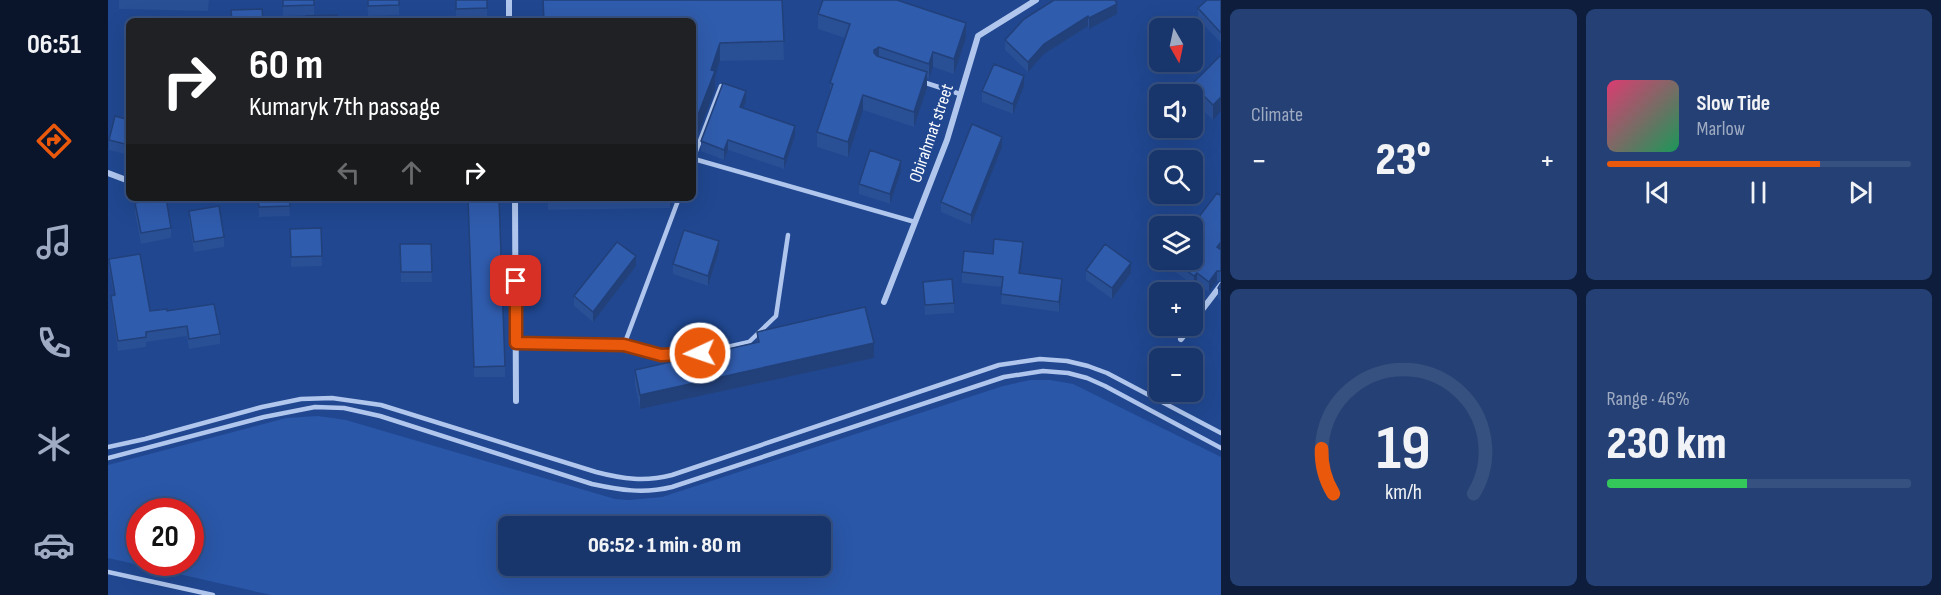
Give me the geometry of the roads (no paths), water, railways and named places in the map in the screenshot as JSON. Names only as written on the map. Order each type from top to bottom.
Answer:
[{"type":"street","points":[[509,0],[509,18]]},
{"type":"street","name":"Obirahmat street","points":[[884,302],[947,140],[978,36],[1036,0]]},
{"type":"street","points":[[108,173],[126,180]]},
{"type":"street","points":[[515,201],[516,401]]},
{"type":"street","points":[[1203,309],[1221,285]]},
{"type":"lane","points":[[919,80],[960,94]]},
{"type":"lane","points":[[696,152],[721,86]]},
{"type":"lane","points":[[696,161],[915,222]]},
{"type":"lane","points":[[624,345],[678,201]]},
{"type":"lane","points":[[516,343],[624,345],[661,355],[700,353],[749,342],[776,316],[788,235]]},
{"type":"lane","points":[[108,447],[262,407],[312,398],[332,398],[381,405],[614,477],[633,480],[652,479],[672,475],[999,365],[1040,359],[1067,361],[1101,371],[1221,434]]},
{"type":"lane","points":[[108,458],[264,417],[325,407],[361,411],[380,416],[592,484],[622,491],[652,491],[672,487],[1004,377],[1043,371],[1075,374],[1099,382],[1221,448]]},
{"type":"lane","points":[[108,572],[213,595]]}]
